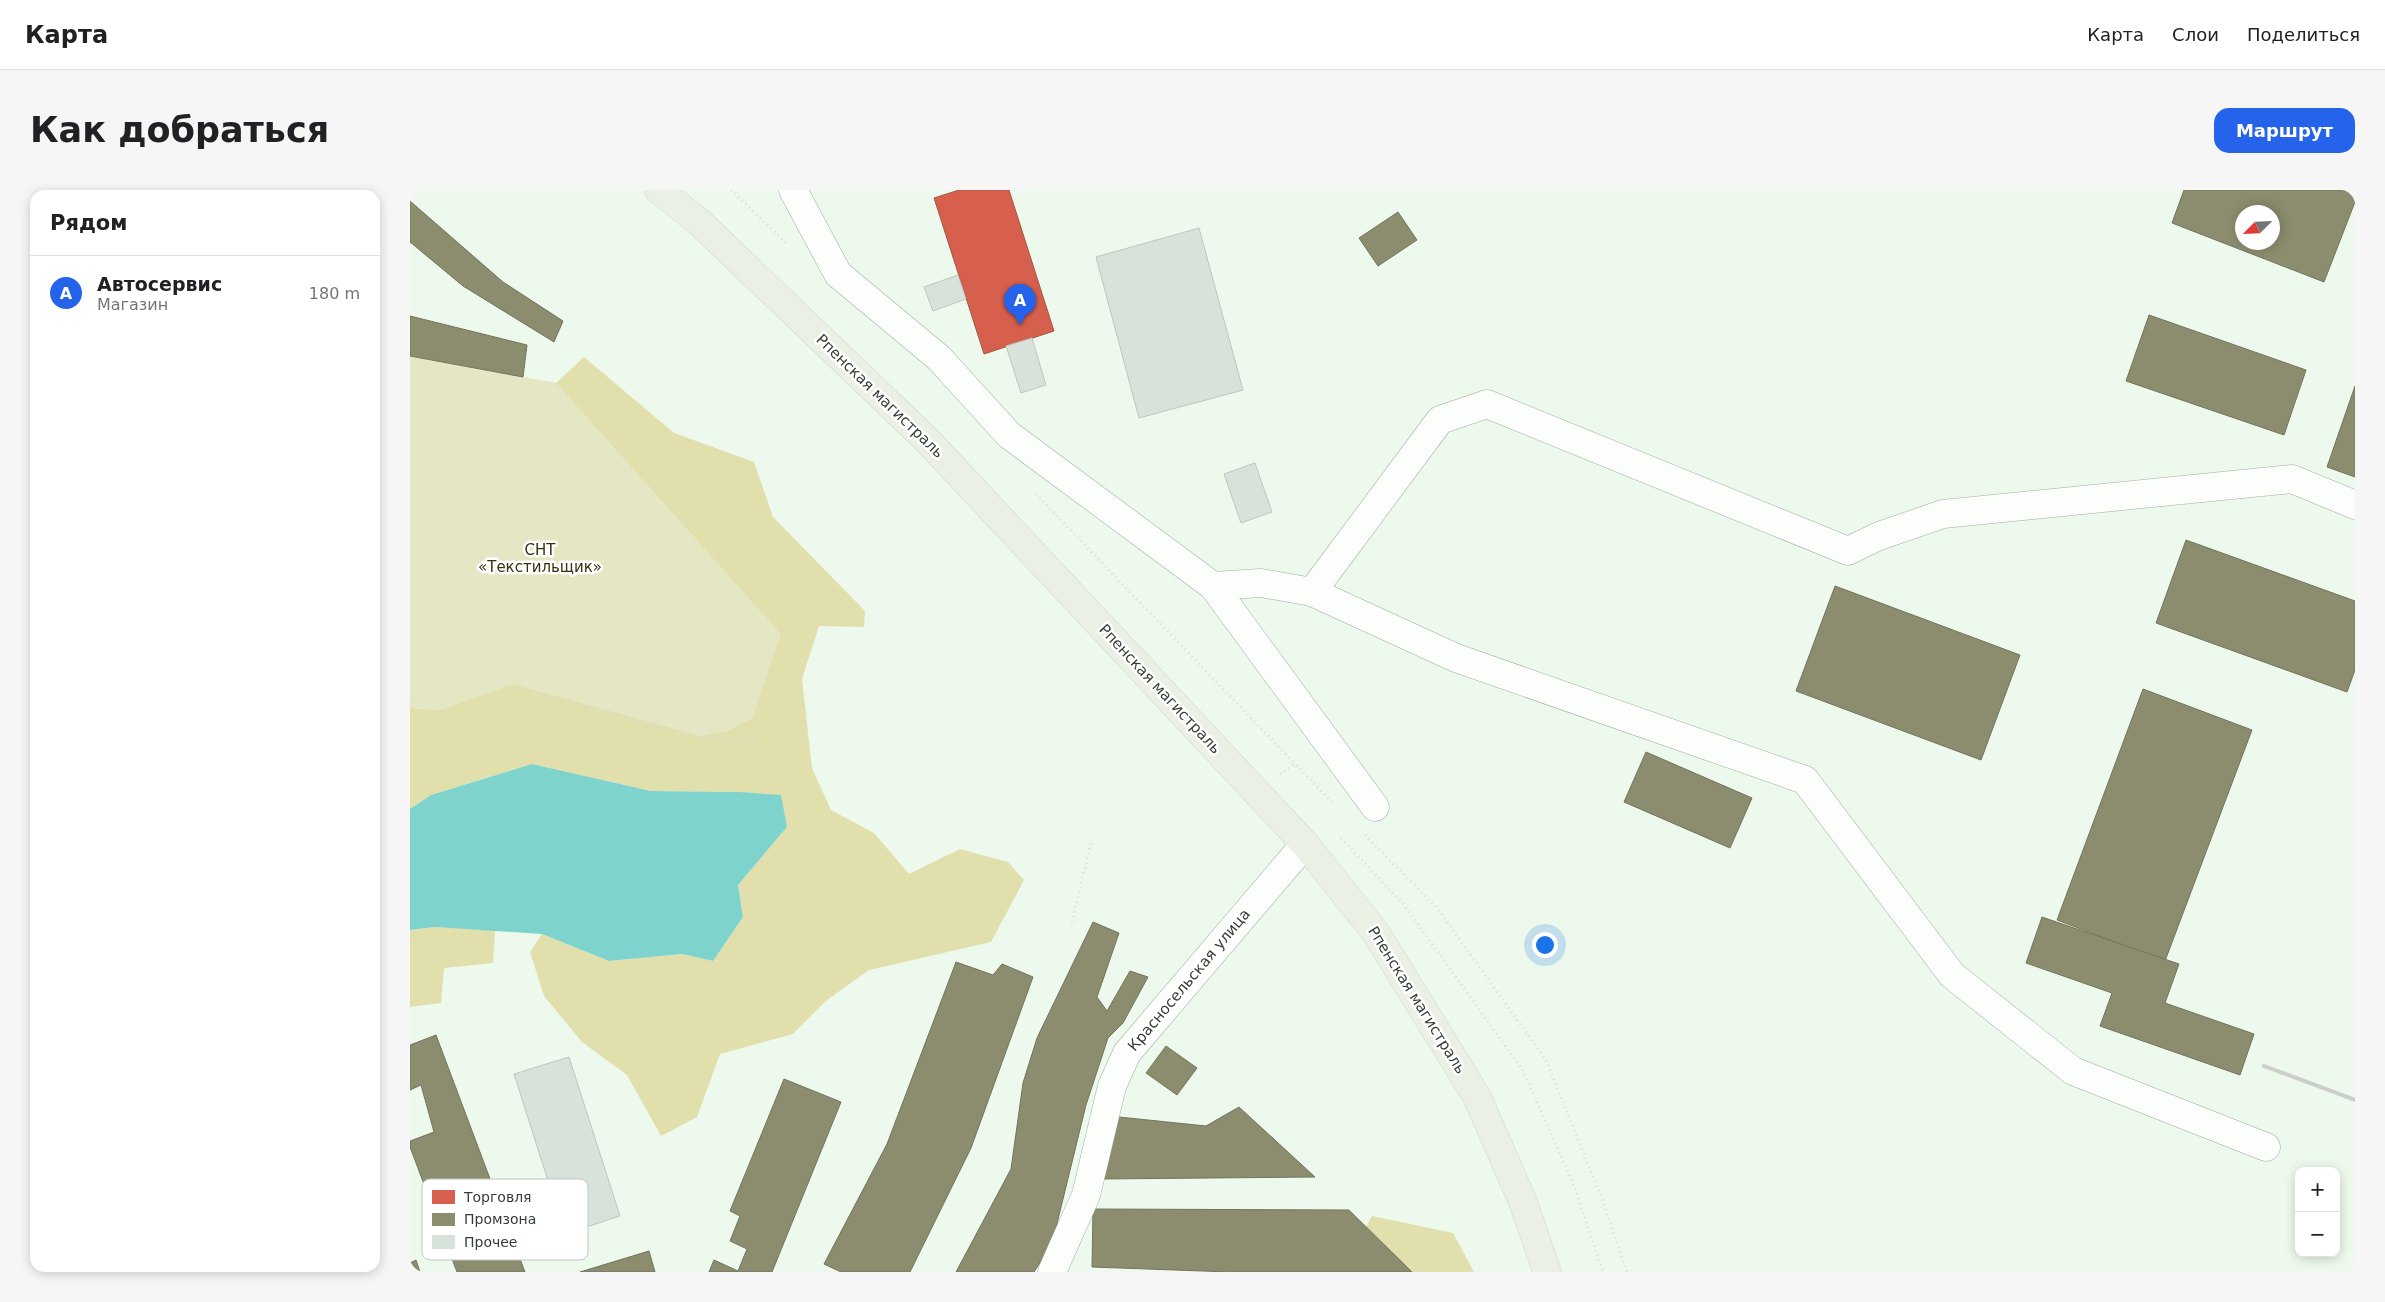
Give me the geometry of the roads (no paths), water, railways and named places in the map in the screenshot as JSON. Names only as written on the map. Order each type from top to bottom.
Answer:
[{"type":"main road","name":"Рпенская магистраль","points":[[659,190],[698,221],[927,440],[1305,844],[1376,932],[1478,1097],[1523,1202],[1547,1272]]},
{"type":"street","points":[[794,190],[838,274],[939,358],[1009,435],[1214,586],[1374,807]]},
{"type":"street","points":[[1312,592],[1440,420],[1487,404],[1848,551],[1879,536],[1943,514],[2292,478],[2355,505]]},
{"type":"street","points":[[1214,586],[1261,583],[1312,592],[1456,658],[1805,780],[1952,975],[2073,1071],[2266,1147]]},
{"type":"street","name":"Красносельская улица","points":[[1052,1272],[1086,1195],[1112,1086],[1128,1053],[1305,844]]},
{"type":"water","points":[[532,764],[651,791],[738,792],[781,795],[787,827],[738,885],[743,917],[713,961],[682,954],[609,961],[542,934],[435,927],[410,930],[410,809],[431,795]]},
{"type":"railway","points":[[2264,1066],[2355,1100]]},
{"type":"place","name":"Автосервис","points":[[1020,325]]},
{"type":"park label","name":"СНТ «Текстильщик»","points":[[540,558]]}]
